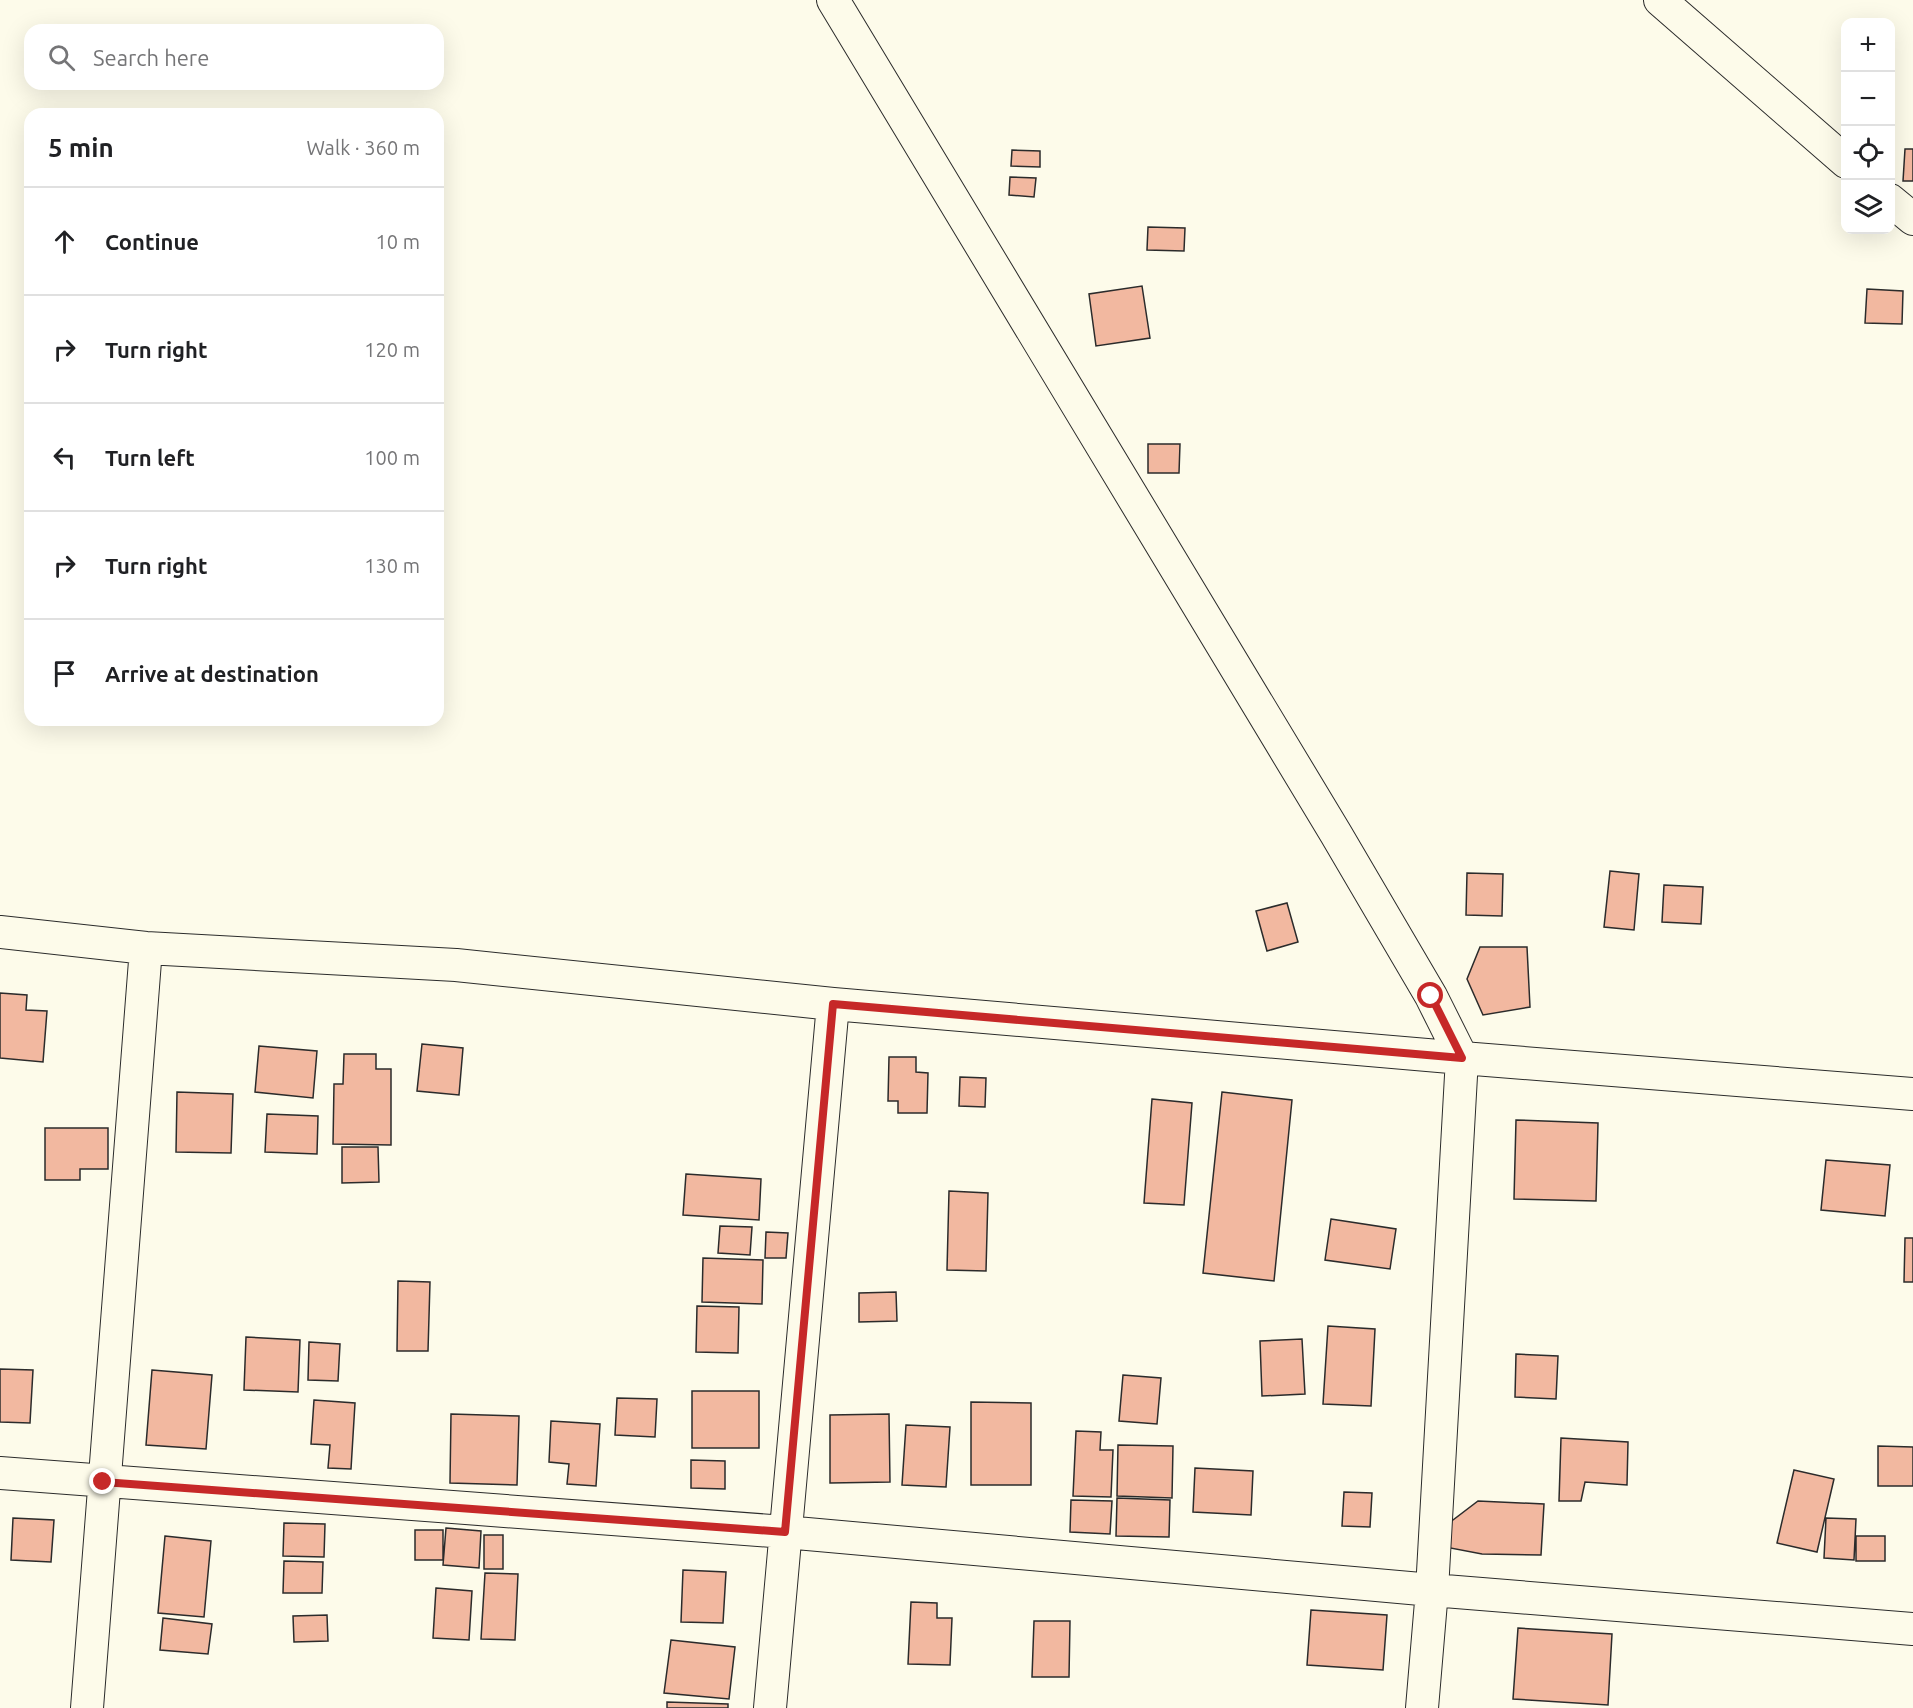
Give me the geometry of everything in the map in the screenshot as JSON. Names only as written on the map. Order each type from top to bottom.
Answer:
[{"type":"street","points":[[832,0],[1336,834],[1431,996],[1462,1058],[1432,1590],[1422,1708]]},
{"type":"street","points":[[1660,0],[1841,158]]},
{"type":"street","points":[[1895,204],[1913,219]]},
{"type":"street","points":[[0,932],[146,948],[456,965],[833,1004],[1913,1094]]},
{"type":"street","points":[[87,1708],[146,948]]},
{"type":"street","points":[[770,1708],[833,1004]]},
{"type":"street","points":[[0,1473],[785,1532],[1432,1590],[1913,1629]]},
{"type":"building","points":[[1905,149],[1913,149],[1913,181],[1903,181]]},
{"type":"building","points":[[1012,150],[1040,151],[1040,167],[1011,166]]},
{"type":"building","points":[[1010,177],[1036,178],[1034,197],[1009,195]]},
{"type":"building","points":[[1148,227],[1185,228],[1184,251],[1147,250]]},
{"type":"building","points":[[1142,286],[1150,338],[1096,346],[1089,294]]},
{"type":"building","points":[[1867,289],[1903,291],[1902,324],[1865,323]]},
{"type":"building","points":[[1148,444],[1180,444],[1179,473],[1148,473]]},
{"type":"building","points":[[1610,871],[1639,874],[1634,930],[1604,927]]},
{"type":"building","points":[[1467,873],[1503,874],[1502,916],[1466,915]]},
{"type":"building","points":[[1664,885],[1703,887],[1701,924],[1662,922]]},
{"type":"building","points":[[1287,903],[1298,942],[1267,951],[1256,911]]},
{"type":"building","points":[[1480,947],[1527,947],[1530,1007],[1483,1015],[1467,979]]},
{"type":"building","points":[[0,993],[27,995],[26,1010],[47,1011],[43,1062],[0,1058]]},
{"type":"building","points":[[422,1044],[463,1048],[459,1095],[417,1091]]},
{"type":"building","points":[[259,1046],[317,1051],[313,1098],[255,1092]]},
{"type":"building","points":[[344,1054],[376,1054],[376,1069],[391,1069],[391,1145],[333,1144],[334,1084],[343,1084]]},
{"type":"building","points":[[889,1057],[916,1057],[916,1072],[928,1073],[927,1113],[898,1113],[898,1101],[888,1101]]},
{"type":"building","points":[[960,1077],[986,1078],[985,1107],[959,1106]]},
{"type":"building","points":[[177,1092],[233,1094],[231,1153],[176,1152]]},
{"type":"building","points":[[1222,1092],[1292,1100],[1274,1281],[1203,1273]]},
{"type":"building","points":[[1152,1099],[1192,1103],[1184,1205],[1144,1203]]},
{"type":"building","points":[[267,1114],[318,1116],[317,1154],[265,1152]]},
{"type":"building","points":[[1516,1120],[1598,1123],[1596,1201],[1514,1199]]},
{"type":"building","points":[[45,1128],[108,1128],[108,1169],[80,1169],[80,1180],[45,1180]]},
{"type":"building","points":[[342,1147],[378,1147],[379,1182],[342,1183]]},
{"type":"building","points":[[1826,1160],[1890,1165],[1885,1216],[1821,1210]]},
{"type":"building","points":[[686,1174],[761,1179],[759,1220],[683,1215]]},
{"type":"building","points":[[949,1191],[988,1193],[986,1271],[947,1270]]},
{"type":"building","points":[[1331,1219],[1396,1229],[1390,1269],[1325,1260]]},
{"type":"building","points":[[720,1226],[752,1227],[750,1255],[718,1253]]},
{"type":"building","points":[[766,1232],[788,1233],[786,1258],[765,1258]]},
{"type":"building","points":[[1905,1238],[1913,1238],[1913,1282],[1904,1282]]},
{"type":"building","points":[[703,1258],[763,1260],[762,1304],[702,1302]]},
{"type":"building","points":[[398,1281],[430,1282],[428,1351],[397,1351]]},
{"type":"building","points":[[896,1292],[897,1321],[859,1322],[859,1293]]},
{"type":"building","points":[[697,1306],[739,1307],[738,1353],[696,1352]]},
{"type":"building","points":[[1328,1326],[1375,1329],[1371,1406],[1323,1404]]},
{"type":"building","points":[[246,1337],[300,1340],[298,1392],[244,1390]]},
{"type":"building","points":[[1302,1339],[1305,1394],[1262,1396],[1260,1341]]},
{"type":"building","points":[[309,1342],[340,1344],[338,1381],[308,1380]]},
{"type":"building","points":[[1516,1354],[1558,1356],[1556,1399],[1515,1397]]},
{"type":"building","points":[[0,1369],[33,1370],[30,1423],[0,1422]]},
{"type":"building","points":[[152,1370],[212,1375],[206,1449],[146,1445]]},
{"type":"building","points":[[1123,1375],[1161,1378],[1157,1424],[1119,1421]]},
{"type":"building","points":[[692,1391],[759,1391],[759,1448],[692,1448]]},
{"type":"building","points":[[617,1398],[657,1399],[655,1437],[615,1435]]},
{"type":"building","points":[[314,1400],[355,1403],[351,1469],[328,1468],[330,1445],[311,1444]]},
{"type":"building","points":[[971,1402],[1031,1403],[1031,1485],[971,1485]]},
{"type":"building","points":[[451,1414],[519,1416],[517,1485],[450,1483]]},
{"type":"building","points":[[889,1414],[890,1482],[830,1483],[830,1415]]},
{"type":"building","points":[[551,1421],[600,1424],[596,1486],[567,1484],[569,1464],[549,1462]]},
{"type":"building","points":[[906,1425],[950,1427],[946,1487],[902,1485]]},
{"type":"building","points":[[1076,1431],[1101,1432],[1100,1450],[1113,1450],[1111,1497],[1073,1496]]},
{"type":"building","points":[[1561,1438],[1628,1442],[1627,1485],[1585,1482],[1581,1501],[1559,1501]]},
{"type":"building","points":[[1118,1445],[1173,1446],[1172,1498],[1117,1496]]},
{"type":"building","points":[[1878,1446],[1913,1447],[1913,1486],[1878,1486]]},
{"type":"building","points":[[691,1460],[725,1461],[725,1489],[691,1488]]},
{"type":"building","points":[[1195,1468],[1253,1471],[1251,1515],[1193,1512]]},
{"type":"building","points":[[1794,1470],[1834,1479],[1817,1552],[1777,1543]]},
{"type":"building","points":[[1344,1492],[1372,1493],[1370,1527],[1342,1526]]},
{"type":"building","points":[[1117,1498],[1170,1500],[1169,1537],[1116,1536]]},
{"type":"building","points":[[1071,1500],[1112,1501],[1110,1534],[1070,1532]]},
{"type":"building","points":[[1478,1501],[1544,1504],[1541,1555],[1482,1554],[1445,1547],[1445,1526]]},
{"type":"building","points":[[13,1518],[54,1520],[51,1562],[11,1560]]},
{"type":"building","points":[[1826,1518],[1856,1519],[1854,1560],[1824,1558]]},
{"type":"building","points":[[284,1523],[325,1524],[324,1557],[283,1556]]},
{"type":"building","points":[[446,1528],[481,1531],[479,1568],[443,1565]]},
{"type":"building","points":[[415,1530],[443,1530],[443,1560],[415,1560]]},
{"type":"building","points":[[484,1535],[503,1535],[503,1569],[484,1569]]},
{"type":"building","points":[[165,1536],[211,1541],[204,1617],[158,1613]]},
{"type":"building","points":[[1856,1536],[1885,1536],[1885,1561],[1856,1561]]},
{"type":"building","points":[[284,1561],[323,1562],[322,1593],[283,1593]]},
{"type":"building","points":[[683,1570],[726,1572],[723,1623],[681,1622]]},
{"type":"building","points":[[485,1573],[518,1574],[515,1640],[481,1639]]},
{"type":"building","points":[[436,1588],[472,1591],[469,1640],[433,1638]]},
{"type":"building","points":[[911,1602],[937,1603],[937,1618],[952,1618],[950,1665],[908,1664]]},
{"type":"building","points":[[1311,1610],[1387,1615],[1383,1670],[1307,1665]]},
{"type":"building","points":[[327,1615],[328,1641],[294,1642],[293,1616]]},
{"type":"building","points":[[163,1618],[212,1624],[208,1654],[160,1650]]},
{"type":"building","points":[[1034,1621],[1070,1621],[1069,1677],[1032,1677]]},
{"type":"building","points":[[1518,1628],[1612,1634],[1608,1705],[1513,1699]]},
{"type":"building","points":[[671,1640],[735,1647],[729,1699],[664,1693]]},
{"type":"building","points":[[667,1702],[728,1704],[728,1708],[667,1708]]},
{"type":"route","points":[[103,1482],[785,1532],[833,1004],[1462,1058],[1431,996]]}]
